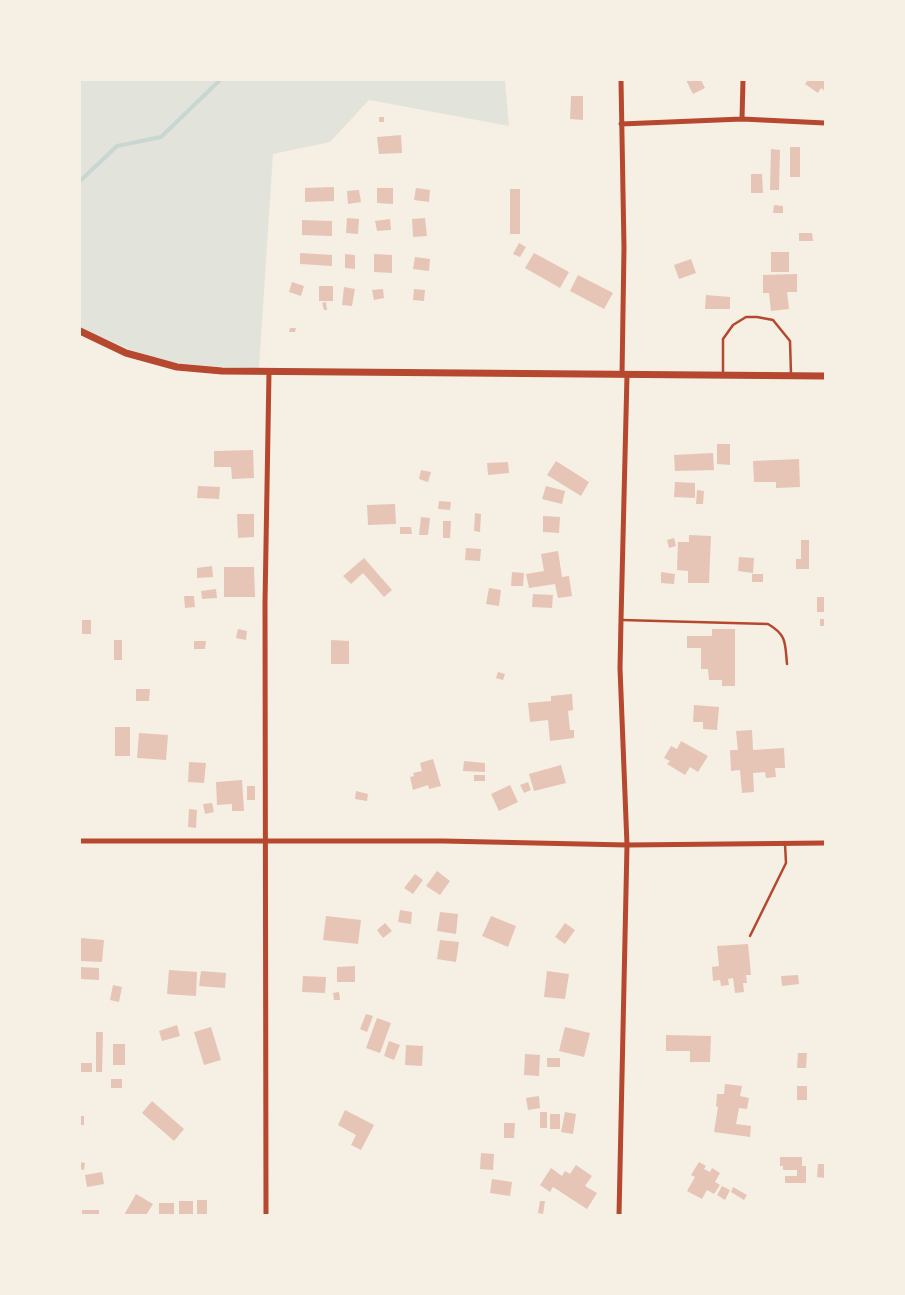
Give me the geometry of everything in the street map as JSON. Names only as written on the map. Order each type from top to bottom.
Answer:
[{"type":"main road","points":[[80,331],[126,353],[177,367],[222,371],[825,376]]},
{"type":"street","points":[[619,1215],[627,844],[620,668],[625,375],[624,248],[620,124],[621,80]]},
{"type":"street","points":[[742,119],[743,80]]},
{"type":"street","points":[[620,124],[742,119],[825,123]]},
{"type":"street","points":[[266,1215],[265,603],[269,372]]},
{"type":"street","points":[[80,841],[266,840],[627,844],[825,843]]},
{"type":"lane","points":[[723,375],[723,339],[733,325],[746,317],[757,317],[773,320],[790,341],[791,375]]},
{"type":"lane","points":[[621,620],[768,624],[784,636],[788,664]]},
{"type":"lane","points":[[750,936],[786,863],[785,844]]},
{"type":"shaded area","points":[[80,80],[505,80],[509,126],[369,100],[330,142],[273,154],[259,368],[188,364],[166,361],[140,353],[80,327]]},
{"type":"building","points":[[686,80],[701,80],[705,88],[693,94]]},
{"type":"building","points":[[808,80],[825,80],[825,91],[821,88],[818,93],[805,84]]},
{"type":"building","points":[[571,96],[583,96],[583,120],[570,119]]},
{"type":"building","points":[[379,117],[384,117],[384,122],[379,122]]},
{"type":"building","points":[[401,135],[402,153],[379,154],[377,137]]},
{"type":"building","points":[[790,147],[800,147],[800,177],[790,177]]},
{"type":"building","points":[[771,149],[780,150],[779,190],[770,190]]},
{"type":"building","points":[[751,174],[762,174],[763,193],[751,193]]},
{"type":"building","points":[[334,187],[334,201],[305,202],[305,188]]},
{"type":"building","points":[[377,188],[393,188],[393,204],[377,203]]},
{"type":"building","points":[[416,188],[430,190],[429,202],[414,200]]},
{"type":"building","points":[[510,189],[520,189],[520,234],[510,234]]},
{"type":"building","points":[[359,190],[361,202],[348,204],[347,191]]},
{"type":"building","points":[[774,205],[783,206],[783,213],[773,213]]},
{"type":"building","points":[[347,218],[359,219],[358,234],[346,233]]},
{"type":"building","points":[[425,218],[427,236],[413,237],[412,219]]},
{"type":"building","points":[[390,219],[391,230],[377,231],[375,221]]},
{"type":"building","points":[[302,220],[332,221],[332,236],[302,235]]},
{"type":"building","points":[[799,233],[812,233],[813,241],[799,241]]},
{"type":"building","points":[[519,243],[526,247],[520,257],[513,254]]},
{"type":"building","points":[[771,252],[789,252],[789,272],[771,272]]},
{"type":"building","points":[[300,253],[332,255],[332,266],[300,264]]},
{"type":"building","points":[[534,253],[569,272],[560,288],[525,268]]},
{"type":"building","points":[[345,254],[355,255],[355,269],[345,268]]},
{"type":"building","points":[[374,254],[392,255],[392,273],[374,272]]},
{"type":"building","points":[[415,257],[430,259],[429,271],[413,269]]},
{"type":"building","points":[[691,259],[696,273],[679,279],[674,265]]},
{"type":"building","points":[[797,274],[797,292],[787,292],[789,309],[771,311],[769,293],[763,293],[763,275]]},
{"type":"building","points":[[578,275],[613,293],[604,309],[570,291]]},
{"type":"building","points":[[292,282],[304,286],[301,296],[289,292]]},
{"type":"building","points":[[319,286],[333,286],[333,301],[319,301]]},
{"type":"building","points":[[344,287],[355,289],[352,306],[342,305]]},
{"type":"building","points":[[383,289],[384,298],[374,300],[372,290]]},
{"type":"building","points":[[414,289],[425,290],[424,301],[413,300]]},
{"type":"building","points":[[706,295],[730,297],[730,309],[705,309]]},
{"type":"building","points":[[326,302],[327,310],[324,310],[322,303]]},
{"type":"building","points":[[290,328],[296,328],[295,332],[289,332]]},
{"type":"building","points":[[717,444],[730,444],[730,465],[717,464]]},
{"type":"building","points":[[253,450],[254,478],[232,479],[231,467],[214,467],[214,451]]},
{"type":"building","points":[[713,453],[714,470],[675,471],[674,455]]},
{"type":"building","points":[[799,459],[800,487],[776,488],[776,482],[754,482],[753,461]]},
{"type":"building","points":[[556,461],[589,482],[581,496],[547,475]]},
{"type":"building","points":[[508,462],[509,473],[488,475],[487,463]]},
{"type":"building","points":[[421,470],[431,472],[428,482],[419,479]]},
{"type":"building","points":[[675,482],[695,483],[695,498],[674,497]]},
{"type":"building","points":[[198,486],[220,487],[219,499],[197,498]]},
{"type":"building","points":[[546,486],[565,491],[562,504],[542,499]]},
{"type":"building","points":[[697,490],[704,491],[703,504],[696,504]]},
{"type":"building","points":[[439,501],[451,502],[450,510],[438,509]]},
{"type":"building","points":[[395,504],[396,524],[368,525],[367,505]]},
{"type":"building","points":[[475,513],[481,514],[480,532],[474,531]]},
{"type":"building","points":[[237,514],[254,514],[254,537],[238,538]]},
{"type":"building","points":[[543,516],[560,517],[559,533],[543,532]]},
{"type":"building","points":[[421,517],[430,518],[428,535],[419,535]]},
{"type":"building","points":[[443,521],[451,521],[450,538],[443,538]]},
{"type":"building","points":[[400,527],[411,527],[412,534],[400,534]]},
{"type":"building","points":[[689,535],[711,536],[709,583],[688,583],[688,571],[677,570],[678,542],[689,542]]},
{"type":"building","points":[[674,538],[676,546],[669,548],[667,540]]},
{"type":"building","points":[[801,540],[809,540],[809,569],[796,569],[796,559],[801,559]]},
{"type":"building","points":[[466,548],[481,549],[480,561],[465,560]]},
{"type":"building","points":[[558,551],[562,577],[569,576],[572,596],[558,598],[555,584],[529,588],[526,574],[544,571],[541,554]]},
{"type":"building","points":[[739,557],[754,558],[753,573],[738,571]]},
{"type":"building","points":[[364,558],[392,590],[384,597],[363,573],[351,584],[343,576]]},
{"type":"building","points":[[212,566],[213,577],[197,578],[197,568]]},
{"type":"building","points":[[224,567],[254,567],[255,597],[224,597]]},
{"type":"building","points":[[512,572],[524,573],[523,586],[511,586]]},
{"type":"building","points":[[661,572],[675,574],[674,584],[661,583]]},
{"type":"building","points":[[752,574],[763,574],[763,582],[752,582]]},
{"type":"building","points":[[489,588],[501,590],[499,606],[486,604]]},
{"type":"building","points":[[216,589],[217,598],[202,599],[201,591]]},
{"type":"building","points":[[533,594],[553,595],[552,608],[532,607]]},
{"type":"building","points":[[184,596],[194,596],[195,607],[185,608]]},
{"type":"building","points":[[817,597],[825,597],[825,612],[817,612]]},
{"type":"building","points":[[820,619],[825,619],[825,626],[820,626]]},
{"type":"building","points":[[82,620],[91,620],[91,634],[82,634]]},
{"type":"building","points":[[238,629],[247,631],[246,640],[236,638]]},
{"type":"building","points":[[712,629],[735,629],[735,686],[722,686],[722,680],[709,680],[708,669],[701,669],[701,648],[687,648],[687,636],[712,636]]},
{"type":"building","points":[[114,640],[122,640],[122,660],[114,660]]},
{"type":"building","points":[[331,640],[349,641],[349,664],[331,664]]},
{"type":"building","points":[[194,641],[206,641],[205,649],[194,649]]},
{"type":"building","points":[[498,672],[505,674],[503,680],[496,678]]},
{"type":"building","points":[[136,689],[150,689],[149,701],[136,701]]},
{"type":"building","points":[[572,694],[573,710],[568,711],[570,730],[574,730],[574,738],[550,741],[548,720],[530,722],[528,703],[551,701],[551,696]]},
{"type":"building","points":[[694,705],[719,707],[717,730],[703,729],[703,722],[693,722]]},
{"type":"building","points":[[115,727],[130,727],[130,756],[115,756]]},
{"type":"building","points":[[752,730],[753,750],[784,748],[785,768],[775,768],[776,777],[766,778],[765,772],[753,773],[754,792],[742,793],[740,770],[731,771],[730,750],[738,750],[736,731]]},
{"type":"building","points":[[139,733],[168,735],[166,760],[137,758]]},
{"type":"building","points":[[681,741],[708,756],[698,772],[690,767],[685,775],[667,764],[670,761],[664,758],[671,746],[677,749]]},
{"type":"building","points":[[433,759],[441,786],[429,789],[428,785],[413,790],[410,777],[414,776],[413,773],[422,771],[420,763]]},
{"type":"building","points":[[464,761],[485,763],[485,772],[463,771]]},
{"type":"building","points":[[189,762],[206,763],[204,783],[188,782]]},
{"type":"building","points":[[561,765],[566,783],[534,791],[529,774]]},
{"type":"building","points":[[474,775],[485,775],[485,781],[474,781]]},
{"type":"building","points":[[242,780],[244,811],[232,811],[232,804],[217,805],[216,782]]},
{"type":"building","points":[[528,782],[531,790],[524,793],[520,785]]},
{"type":"building","points":[[510,785],[518,802],[499,811],[491,794]]},
{"type":"building","points":[[247,786],[255,786],[255,800],[247,800]]},
{"type":"building","points":[[356,791],[368,794],[367,801],[355,799]]},
{"type":"building","points":[[212,803],[214,812],[205,814],[203,804]]},
{"type":"building","points":[[189,809],[197,810],[196,828],[188,827]]},
{"type":"building","points":[[437,871],[450,881],[440,895],[426,886]]},
{"type":"building","points":[[415,874],[423,880],[413,894],[404,888]]},
{"type":"building","points":[[400,910],[412,912],[411,924],[398,922]]},
{"type":"building","points":[[440,912],[458,914],[456,934],[437,931]]},
{"type":"building","points":[[326,916],[361,920],[358,944],[323,940]]},
{"type":"building","points":[[491,916],[516,926],[508,947],[482,936]]},
{"type":"building","points":[[385,923],[392,931],[383,938],[377,930]]},
{"type":"building","points":[[565,923],[575,930],[565,944],[555,937]]},
{"type":"building","points":[[81,938],[104,940],[102,962],[80,961]]},
{"type":"building","points":[[440,940],[459,942],[456,962],[437,959]]},
{"type":"building","points":[[748,944],[751,975],[746,975],[747,983],[743,983],[744,992],[735,993],[733,978],[728,979],[729,985],[721,986],[720,980],[713,981],[712,967],[719,966],[717,946]]},
{"type":"building","points":[[355,966],[355,982],[337,982],[337,967]]},
{"type":"building","points":[[80,967],[99,968],[99,980],[80,979]]},
{"type":"building","points":[[169,970],[197,972],[196,996],[167,994]]},
{"type":"building","points":[[201,971],[226,973],[225,988],[199,986]]},
{"type":"building","points":[[547,971],[569,974],[565,999],[544,997]]},
{"type":"building","points":[[798,975],[799,984],[782,986],[781,976]]},
{"type":"building","points":[[303,976],[326,977],[325,993],[302,992]]},
{"type":"building","points":[[113,985],[122,987],[119,1002],[110,1000]]},
{"type":"building","points":[[339,992],[340,1000],[334,1000],[333,993]]},
{"type":"building","points":[[366,1014],[373,1016],[367,1032],[360,1029]]},
{"type":"building","points":[[377,1018],[391,1023],[380,1053],[366,1048]]},
{"type":"building","points":[[177,1025],[180,1036],[162,1041],[159,1031]]},
{"type":"building","points":[[211,1027],[221,1060],[204,1065],[194,1032]]},
{"type":"building","points":[[565,1027],[590,1033],[584,1057],[559,1051]]},
{"type":"building","points":[[96,1032],[103,1032],[102,1072],[96,1072]]},
{"type":"building","points":[[666,1035],[711,1036],[710,1062],[690,1062],[690,1051],[666,1051]]},
{"type":"building","points":[[389,1041],[400,1045],[394,1060],[384,1056]]},
{"type":"building","points":[[113,1044],[125,1044],[125,1065],[113,1065]]},
{"type":"building","points":[[406,1045],[423,1046],[422,1066],[405,1065]]},
{"type":"building","points":[[798,1053],[807,1053],[806,1068],[797,1068]]},
{"type":"building","points":[[525,1054],[540,1055],[539,1076],[524,1075]]},
{"type":"building","points":[[547,1058],[560,1058],[560,1067],[547,1067]]},
{"type":"building","points":[[80,1063],[92,1063],[92,1072],[80,1072]]},
{"type":"building","points":[[111,1079],[122,1079],[122,1088],[111,1088]]},
{"type":"building","points":[[725,1084],[742,1086],[740,1096],[749,1098],[747,1109],[739,1108],[736,1124],[751,1126],[750,1137],[714,1132],[718,1107],[716,1106],[717,1094],[724,1094]]},
{"type":"building","points":[[797,1086],[807,1086],[807,1100],[797,1100]]},
{"type":"building","points":[[539,1096],[540,1108],[528,1110],[526,1098]]},
{"type":"building","points":[[152,1101],[184,1129],[174,1141],[142,1113]]},
{"type":"building","points":[[345,1110],[374,1125],[361,1150],[351,1145],[356,1135],[338,1125]]},
{"type":"building","points":[[540,1112],[547,1112],[547,1128],[540,1128]]},
{"type":"building","points":[[565,1112],[576,1114],[573,1134],[561,1132]]},
{"type":"building","points":[[550,1114],[560,1114],[560,1129],[550,1129]]},
{"type":"building","points":[[80,1116],[84,1116],[84,1125],[80,1125]]},
{"type":"building","points":[[504,1123],[515,1123],[514,1138],[504,1138]]},
{"type":"building","points":[[481,1153],[494,1154],[493,1170],[480,1169]]},
{"type":"building","points":[[780,1157],[802,1157],[802,1166],[806,1166],[806,1183],[785,1183],[785,1176],[797,1176],[797,1170],[783,1170],[783,1166],[780,1166]]},
{"type":"building","points":[[80,1162],[85,1163],[84,1170],[80,1169]]},
{"type":"building","points":[[699,1162],[706,1166],[704,1169],[710,1172],[712,1168],[720,1173],[715,1182],[720,1185],[714,1194],[707,1190],[702,1199],[687,1191],[695,1177],[691,1175]]},
{"type":"building","points":[[818,1164],[825,1164],[825,1178],[817,1177]]},
{"type":"building","points":[[576,1165],[592,1176],[585,1186],[597,1193],[587,1209],[553,1187],[550,1192],[540,1185],[551,1168],[562,1176],[565,1171],[570,1174]]},
{"type":"building","points":[[102,1172],[104,1184],[87,1187],[85,1175]]},
{"type":"building","points":[[492,1179],[512,1182],[510,1196],[490,1193]]},
{"type":"building","points":[[722,1186],[730,1190],[725,1200],[717,1195]]},
{"type":"building","points":[[733,1187],[747,1195],[744,1200],[731,1192]]},
{"type":"building","points":[[136,1194],[153,1204],[146,1215],[124,1215]]},
{"type":"building","points":[[197,1200],[207,1200],[207,1215],[197,1215]]},
{"type":"building","points":[[179,1201],[193,1201],[193,1215],[179,1215]]},
{"type":"building","points":[[540,1201],[545,1201],[543,1214],[538,1213]]},
{"type":"building","points":[[159,1203],[174,1203],[174,1215],[159,1215]]},
{"type":"building","points":[[82,1210],[99,1210],[99,1215],[82,1215]]},
{"type":"waterway","points":[[80,181],[117,146],[161,137],[220,80]]}]
